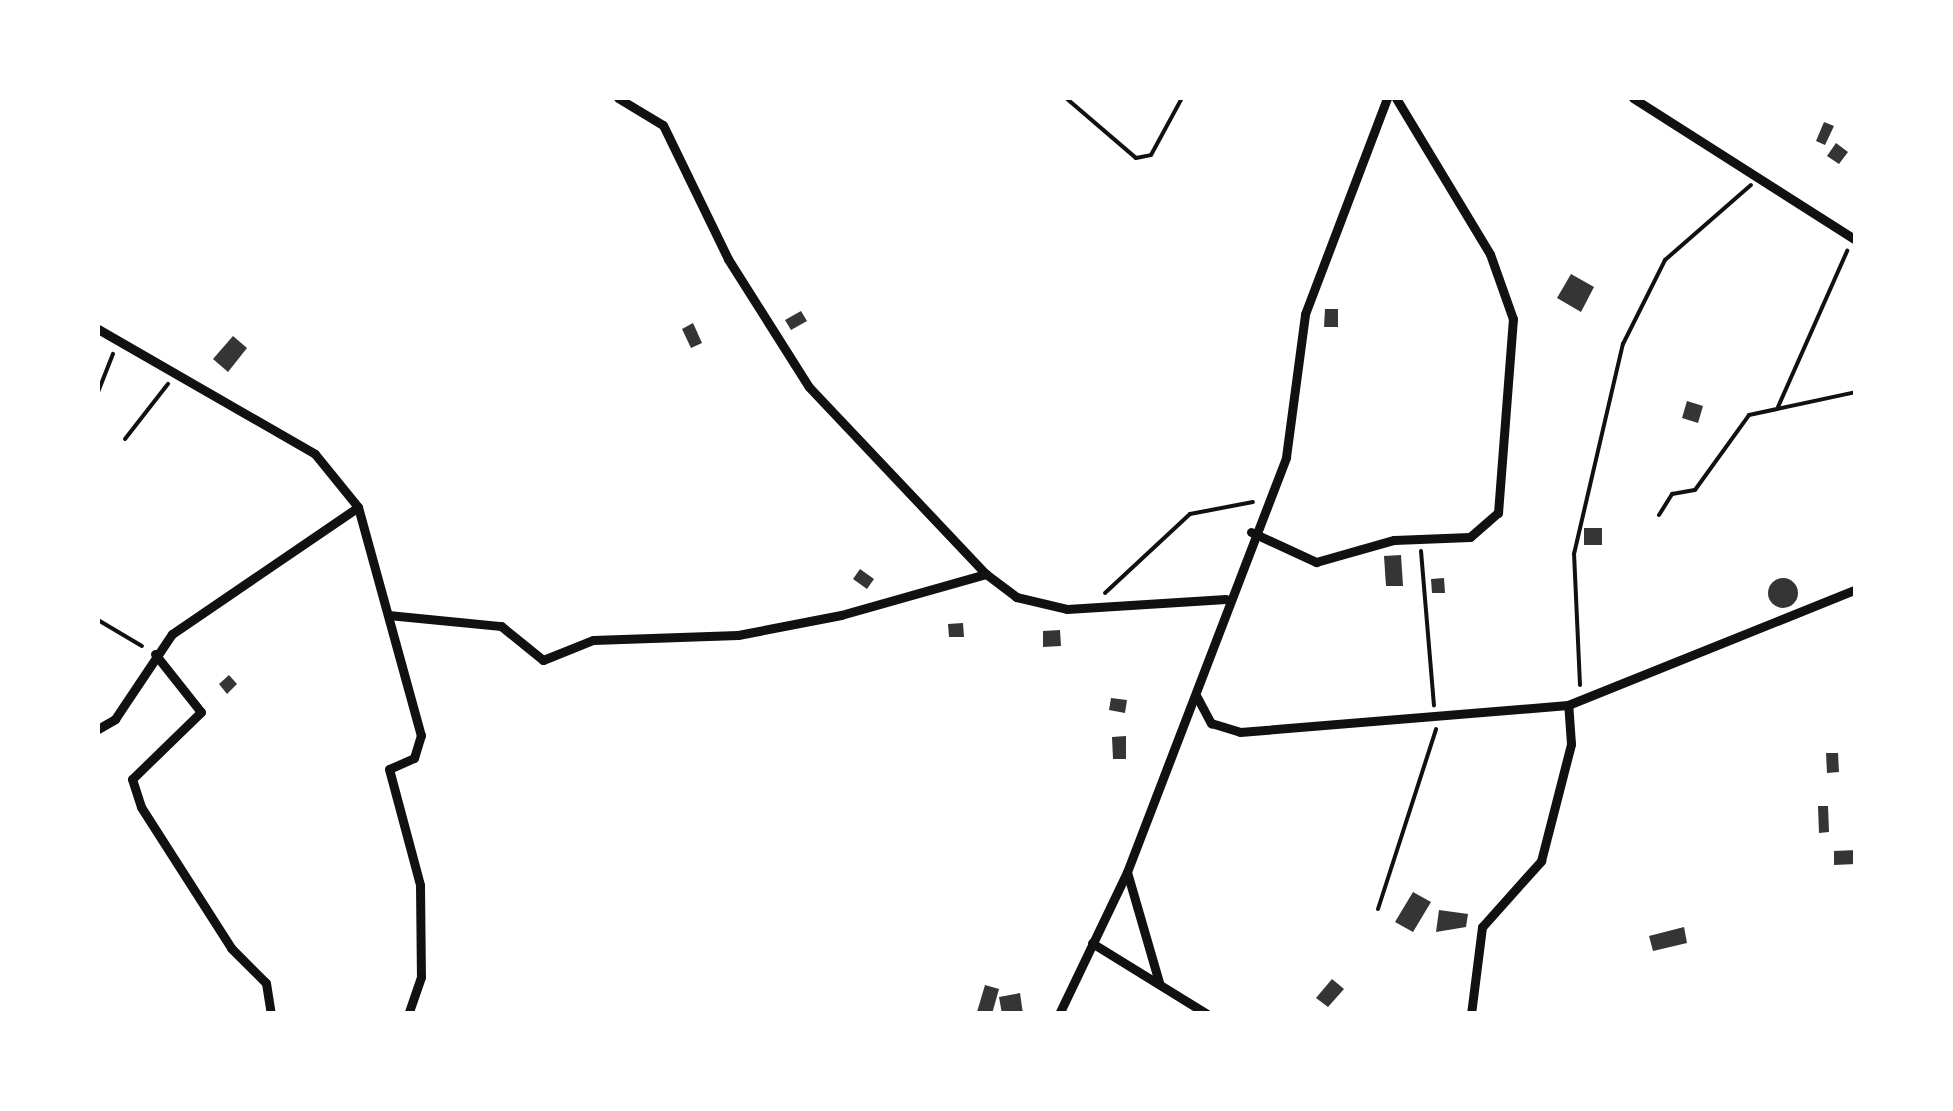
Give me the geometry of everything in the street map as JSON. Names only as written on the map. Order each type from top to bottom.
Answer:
[{"type":"street","points":[[618,98],[662,125],[728,259],[809,388],[986,574],[1038,604],[1226,599]]},
{"type":"street","points":[[1059,1014],[1127,872],[1197,697],[1251,532],[1286,457],[1305,314],[1388,98]]},
{"type":"street","points":[[1251,532],[1316,562],[1422,541],[1470,537],[1498,512],[1513,319],[1490,254],[1396,98]]},
{"type":"street","points":[[1633,98],[1855,237]]},
{"type":"street","points":[[98,329],[316,454],[358,506],[421,736],[414,758],[388,769],[420,885],[421,977],[408,1014]]},
{"type":"street","points":[[98,729],[115,719],[155,654],[358,506]]},
{"type":"street","points":[[388,615],[501,626],[543,660],[593,640],[738,635],[986,574]]},
{"type":"street","points":[[1197,697],[1210,723],[1240,732],[1568,706],[1856,589]]},
{"type":"street","points":[[155,654],[201,712],[132,779],[140,807],[230,948],[266,983],[271,1014]]},
{"type":"street","points":[[1471,1014],[1482,926],[1540,861],[1571,744],[1568,706]]},
{"type":"street","points":[[1127,872],[1159,982]]},
{"type":"street","points":[[1092,943],[1207,1014]]},
{"type":"lane","points":[[1066,98],[1136,158],[1151,155],[1182,98]]},
{"type":"path","points":[[1580,701],[1574,554],[1624,344],[1665,260],[1758,179]]},
{"type":"path","points":[[1778,407],[1855,237]]},
{"type":"path","points":[[98,392],[119,341]]},
{"type":"path","points":[[125,439],[176,372]]},
{"type":"path","points":[[1659,515],[1672,494],[1695,490],[1750,415],[1856,392]]},
{"type":"path","points":[[1085,603],[1117,586],[1190,514],[1267,498]]},
{"type":"path","points":[[1378,910],[1433,760],[1436,719],[1417,585],[1422,541]]},
{"type":"path","points":[[98,620],[155,654]]},
{"type":"building","points":[[1824,122],[1834,126],[1825,145],[1816,141]]},
{"type":"building","points":[[1836,143],[1848,152],[1839,164],[1827,156]]},
{"type":"building","points":[[1571,274],[1594,287],[1581,312],[1557,298]]},
{"type":"building","points":[[1325,309],[1338,309],[1338,327],[1324,327]]},
{"type":"building","points":[[801,311],[807,321],[791,330],[785,320]]},
{"type":"building","points":[[693,323],[702,343],[691,348],[682,329]]},
{"type":"building","points":[[233,336],[247,348],[228,372],[213,359]]},
{"type":"building","points":[[1687,401],[1703,406],[1698,423],[1682,418]]},
{"type":"building","points":[[1584,528],[1602,528],[1602,545],[1584,545]]},
{"type":"building","points":[[1401,555],[1403,586],[1386,586],[1384,556]]},
{"type":"building","points":[[860,569],[874,579],[867,589],[853,579]]},
{"type":"building","points":[[1444,578],[1445,593],[1432,593],[1431,579]]},
{"type":"building","points":[[1783,578],[1794,582],[1798,593],[1794,604],[1783,608],[1772,604],[1768,593],[1772,582]]},
{"type":"building","points":[[963,623],[964,637],[949,637],[948,624]]},
{"type":"building","points":[[1060,630],[1061,646],[1043,647],[1043,631]]},
{"type":"building","points":[[229,675],[237,684],[227,694],[219,684]]},
{"type":"building","points":[[1111,698],[1127,700],[1125,713],[1109,710]]},
{"type":"building","points":[[1126,736],[1126,759],[1113,759],[1112,737]]},
{"type":"building","points":[[1826,753],[1838,753],[1839,772],[1827,773]]},
{"type":"building","points":[[1818,806],[1828,806],[1829,832],[1819,833]]},
{"type":"building","points":[[1856,850],[1856,864],[1834,865],[1834,851]]},
{"type":"building","points":[[1413,892],[1431,902],[1413,932],[1395,922]]},
{"type":"building","points":[[1439,910],[1468,914],[1466,927],[1436,932]]},
{"type":"building","points":[[1684,927],[1687,943],[1653,951],[1649,936]]},
{"type":"building","points":[[1332,979],[1344,989],[1328,1007],[1316,998]]},
{"type":"building","points":[[985,985],[999,989],[992,1014],[977,1012]]},
{"type":"building","points":[[1020,993],[1023,1014],[1002,1014],[999,997]]}]
